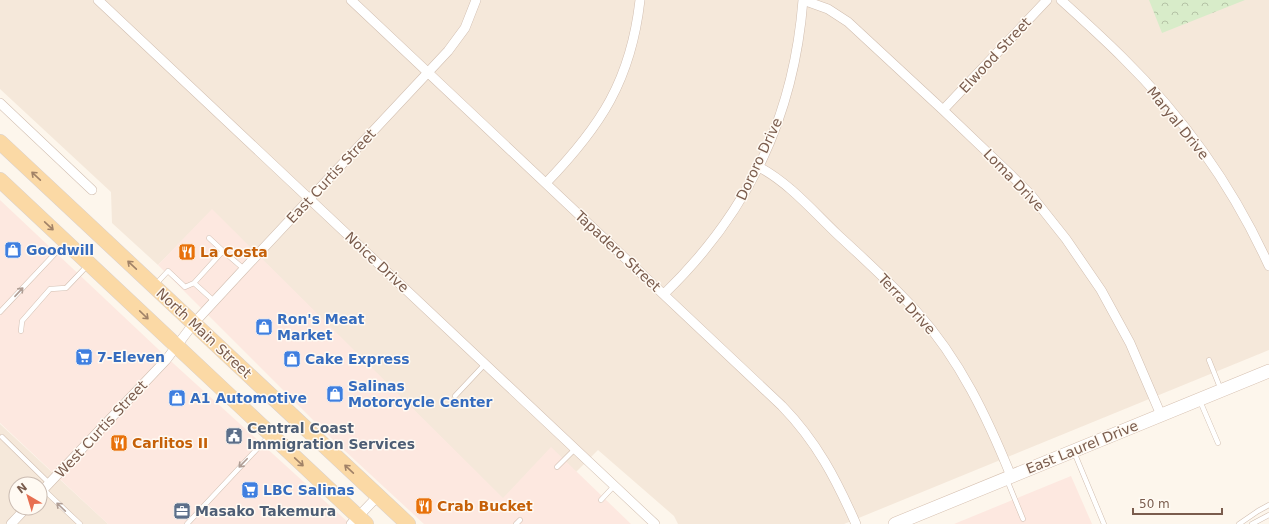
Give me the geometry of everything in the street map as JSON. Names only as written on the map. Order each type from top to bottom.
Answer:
[{"type":"main road","name":"North Main Street","points":[[0,142],[408,524]]},
{"type":"main road","name":"North Main Street","points":[[2,185],[67,242],[177,346],[358,522]]},
{"type":"main road","name":"East Laurel Drive","points":[[895,524],[1269,371]]},
{"type":"street","name":"Noice Drive","points":[[98,0],[655,524]]},
{"type":"street","name":"Tapadero Street","points":[[351,0],[750,374],[790,414],[824,460],[856,524]]},
{"type":"street","name":"East Curtis Street","points":[[177,346],[194,323],[244,268],[458,38],[470,18],[476,0]]},
{"type":"street","points":[[546,184],[580,147],[602,117],[610,103],[630,51],[640,0]]},
{"type":"street","name":"Loma Drive","points":[[803,0],[821,6],[842,17],[943,110],[1030,195],[1075,250],[1101,290],[1130,343],[1161,415]]},
{"type":"street","name":"Dororo Drive","points":[[664,294],[689,269],[723,228],[743,197],[759,167],[778,123],[789,89],[797,53],[803,0]]},
{"type":"street","name":"Elwood Street","points":[[943,110],[1047,0]]},
{"type":"street","name":"Maryal Drive","points":[[1061,0],[1124,58],[1175,115],[1211,164],[1227,189],[1249,226],[1269,266]]},
{"type":"street","points":[[0,103],[92,190]]},
{"type":"street","name":"Terra Drive","points":[[759,167],[782,181],[895,288],[926,323],[952,357],[975,395],[993,432],[1009,477]]},
{"type":"street","name":"West Curtis Street","points":[[48,484],[161,365],[177,346]]},
{"type":"street","points":[[358,522],[378,496]]},
{"type":"street","points":[[11,524],[18,516]]},
{"type":"lane","points":[[209,238],[244,268]]},
{"type":"lane","points":[[0,312],[67,242]]},
{"type":"lane","points":[[154,286],[168,271],[185,287],[194,283],[224,251]]},
{"type":"lane","points":[[21,332],[22,321],[50,289],[66,288],[89,263]]},
{"type":"lane","points":[[194,283],[214,301]]},
{"type":"lane","points":[[1209,360],[1221,390]]},
{"type":"lane","points":[[455,396],[485,364]]},
{"type":"lane","points":[[1200,399],[1218,443]]},
{"type":"lane","points":[[187,524],[270,435]]},
{"type":"lane","points":[[2,437],[34,476]]},
{"type":"lane","points":[[557,467],[575,449]]},
{"type":"lane","points":[[1074,452],[1104,524]]},
{"type":"lane","points":[[1009,477],[1023,519]]},
{"type":"lane","points":[[601,500],[614,486]]},
{"type":"lane","points":[[48,492],[80,524]]},
{"type":"lane","points":[[1239,524],[1269,505]]},
{"type":"lane","points":[[1252,524],[1269,515]]},
{"type":"lane","points":[[516,524],[520,520]]},
{"type":"shaded area","points":[[0,0],[1269,0],[1269,350],[844,524],[678,524],[674,516],[598,450],[576,472],[551,448],[503,499],[212,210],[158,265],[112,223],[111,192],[0,89]]},
{"type":"shaded area","points":[[0,200],[174,364],[350,524],[108,524],[0,423]]},
{"type":"shaded area","points":[[212,209],[503,498],[551,447],[631,524],[424,524],[331,438],[158,265]]},
{"type":"shaded area","points":[[0,424],[108,524],[0,524]]},
{"type":"shaded area","points":[[1071,476],[1092,524],[954,524]]},
{"type":"green space","points":[[1149,0],[1245,0],[1162,33]]},
{"type":"place","name":"Goodwill","points":[[13,250]]},
{"type":"place","name":"La Costa","points":[[187,252]]},
{"type":"place","name":"Ron's Meat Market","points":[[264,327]]},
{"type":"place","name":"7-Eleven","points":[[84,357]]},
{"type":"place","name":"Cake Express","points":[[292,359]]},
{"type":"place","name":"Salinas Motorcycle Center","points":[[335,394]]},
{"type":"place","name":"A1 Automotive","points":[[177,398]]},
{"type":"place","name":"Central Coast Immigration Services","points":[[234,436]]},
{"type":"place","name":"Carlitos II","points":[[119,443]]},
{"type":"place","name":"LBC Salinas","points":[[250,490]]},
{"type":"place","name":"Crab Bucket","points":[[424,506]]},
{"type":"place","name":"Masako Takemura","points":[[182,511]]}]
